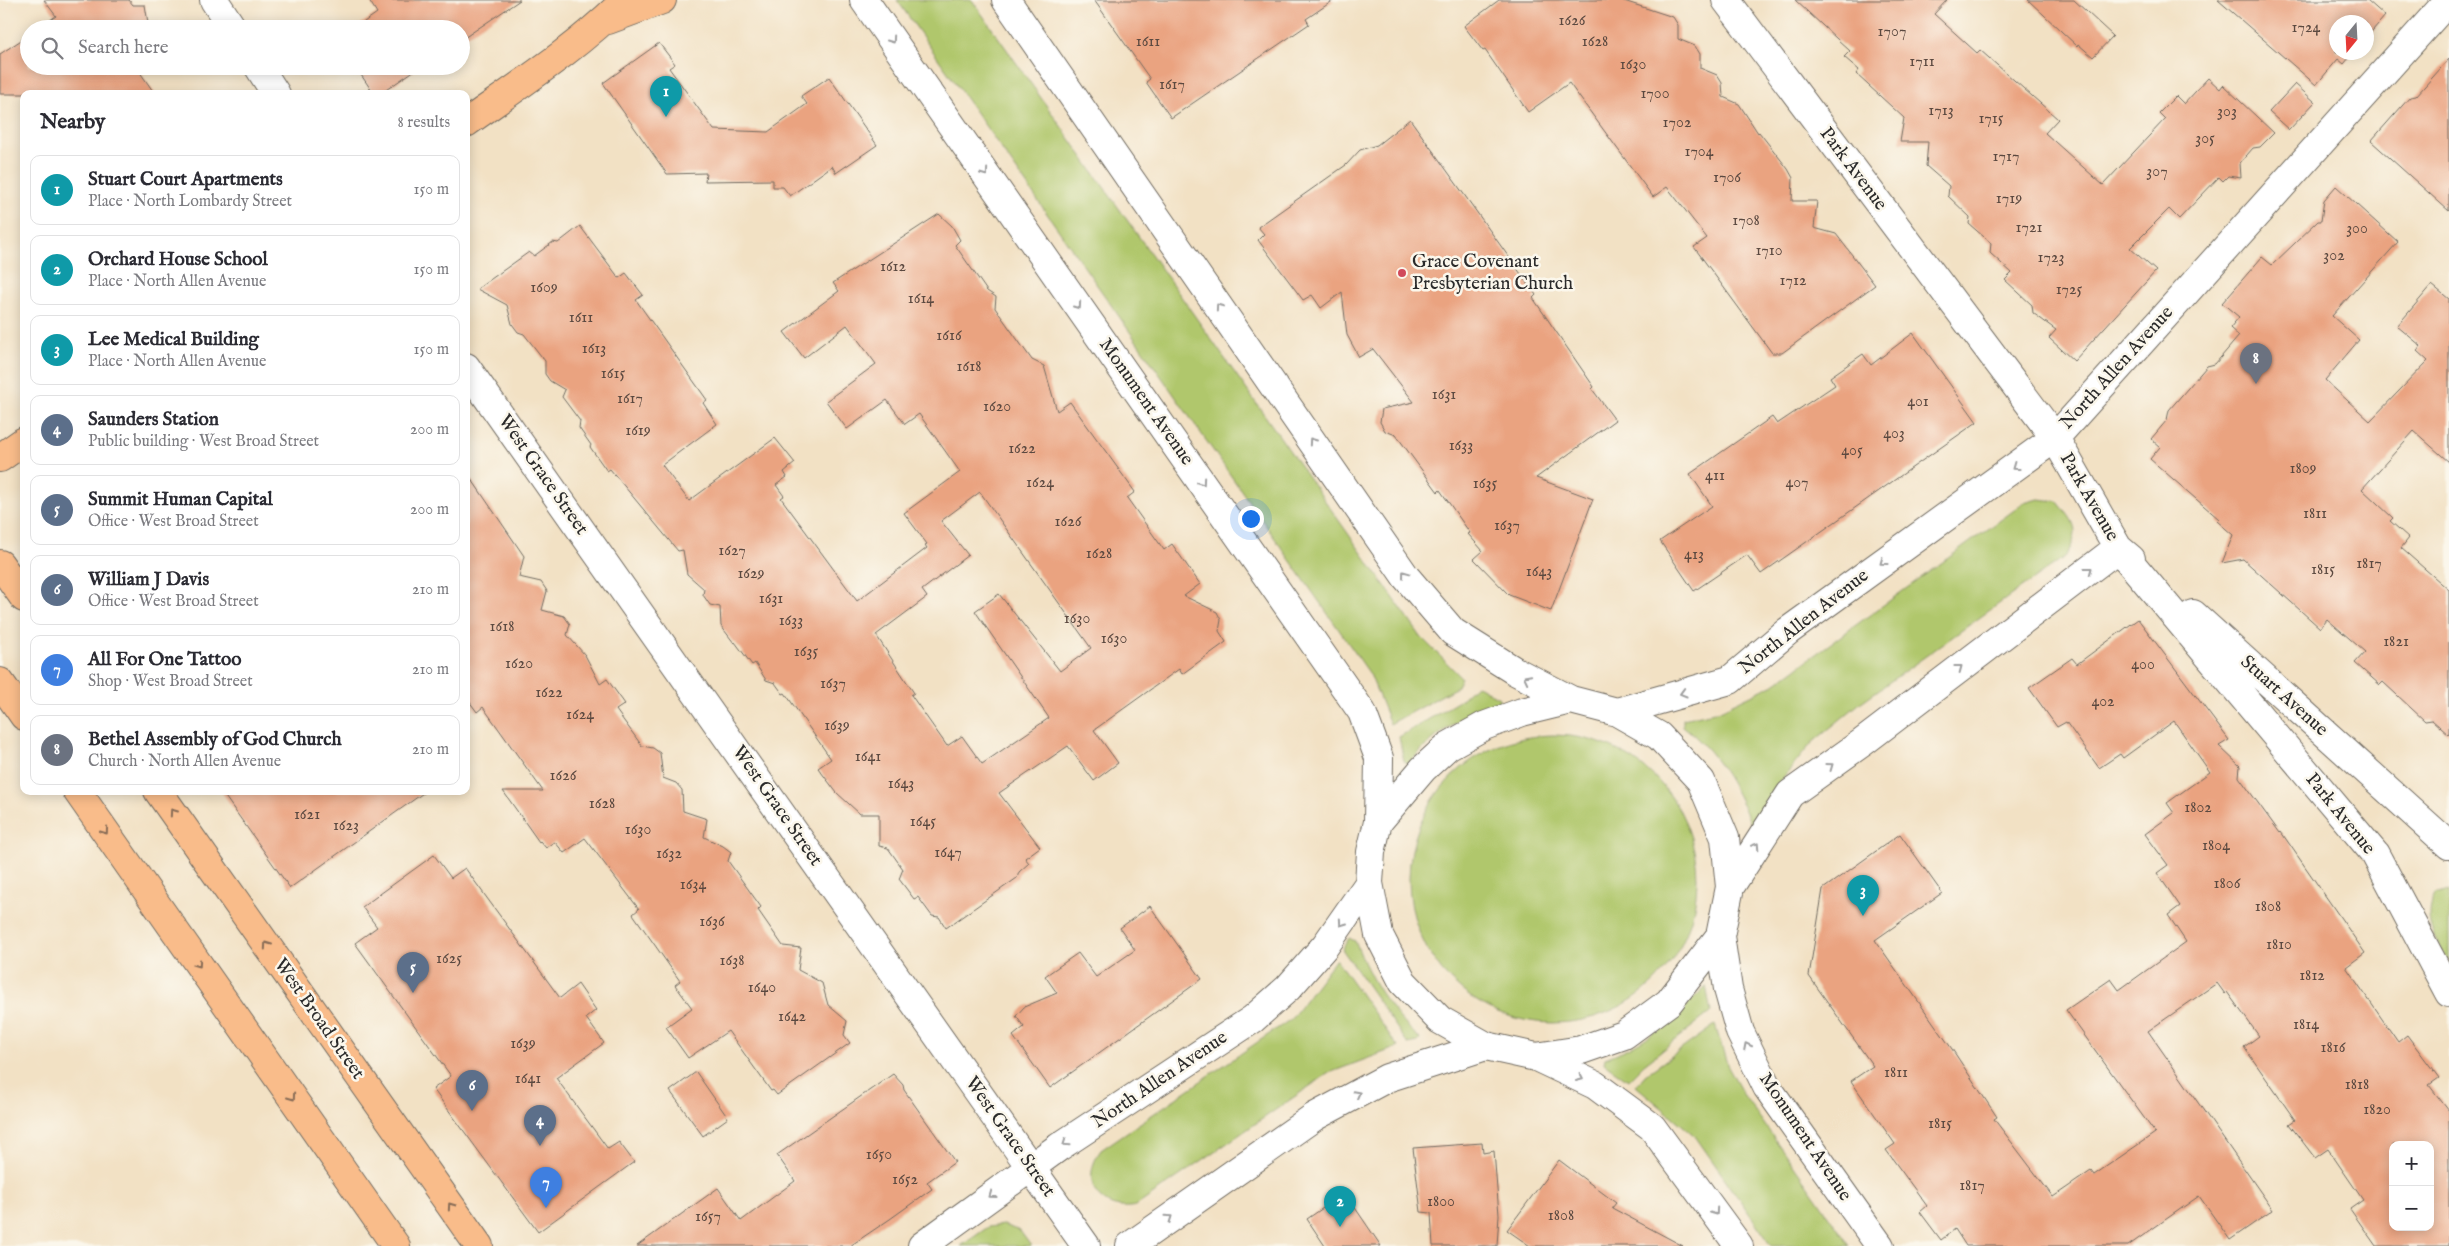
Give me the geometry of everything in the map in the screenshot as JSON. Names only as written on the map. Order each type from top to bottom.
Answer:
[{"type":"main road","points":[[470,120],[604,21],[626,0]]},
{"type":"main road","points":[[604,21],[662,0]]},
{"type":"main road","points":[[0,458],[20,444]]},
{"type":"main road","points":[[0,564],[20,592]]},
{"type":"main road","points":[[0,682],[20,710]]},
{"type":"main road","points":[[80,795],[396,1246]]},
{"type":"main road","name":"West Broad Street","points":[[161,795],[479,1246]]},
{"type":"street","points":[[214,0],[227,20]]},
{"type":"street","name":"Monument Avenue","points":[[864,0],[1362,712],[1379,758],[1378,822],[1371,852],[1369,883],[1379,935],[1403,982],[1440,1020],[1486,1046]]},
{"type":"street","points":[[1006,0],[1406,577],[1453,632],[1515,672],[1571,700],[1617,712],[1659,736],[1701,781],[1725,838],[1730,887],[1720,936],[1675,995],[1647,1020],[1624,1035],[1581,1050],[1536,1057]]},
{"type":"street","name":"Park Avenue","points":[[1726,0],[2055,438],[2118,548],[2375,854],[2449,993]]},
{"type":"street","name":"North Allen Avenue","points":[[1617,712],[1730,680],[1788,631],[2055,438],[2449,0]]},
{"type":"street","points":[[264,75],[273,90]]},
{"type":"street","name":"West Grace Street","points":[[470,373],[1086,1246]]},
{"type":"street","points":[[1730,887],[1790,794],[1871,736],[2118,548]]},
{"type":"street","name":"Stuart Avenue","points":[[2118,548],[2449,845]]},
{"type":"street","points":[[1378,822],[1423,770],[1448,746],[1484,726],[1522,712],[1571,700]]},
{"type":"street","name":"North Allen Avenue","points":[[922,1246],[1031,1166],[1253,1019],[1288,988],[1325,946],[1369,883]]},
{"type":"street","name":"Monument Avenue","points":[[1720,936],[1728,989],[1740,1032],[1767,1087],[1880,1246]]},
{"type":"street","points":[[1130,1246],[1314,1117],[1387,1078],[1486,1046],[1536,1057],[1595,1085],[1652,1127],[1738,1246]]},
{"type":"green space","points":[[897,0],[972,0],[1421,637],[1461,677],[1457,687],[1390,724],[1370,674]]},
{"type":"green space","points":[[2038,499],[2057,501],[2072,521],[2075,533],[2074,539],[2066,556],[1860,703],[1812,743],[1783,778],[1756,823],[1750,822],[1723,770],[1695,736],[1683,726],[1683,719],[1718,711],[1776,683],[2024,503]]},
{"type":"green space","points":[[1476,685],[1499,698],[1499,702],[1473,713],[1450,727],[1418,753],[1409,764],[1404,761],[1399,737],[1459,701]]},
{"type":"green space","points":[[1539,735],[1567,735],[1595,741],[1621,752],[1645,767],[1665,787],[1680,811],[1691,837],[1697,865],[1695,907],[1680,947],[1665,971],[1645,991],[1621,1006],[1595,1017],[1567,1023],[1539,1023],[1511,1017],[1485,1006],[1461,991],[1441,971],[1426,947],[1415,921],[1409,893],[1409,865],[1415,837],[1426,811],[1441,787],[1461,767],[1485,752],[1511,741]]},
{"type":"green space","points":[[2449,891],[2449,962],[2435,938],[2429,913],[2434,895]]},
{"type":"green space","points":[[1349,938],[1355,941],[1374,982],[1399,1017],[1420,1039],[1418,1042],[1408,1044],[1342,949]]},
{"type":"green space","points":[[1336,959],[1398,1047],[1329,1073],[1136,1206],[1123,1207],[1111,1205],[1102,1200],[1092,1183],[1095,1161],[1101,1150],[1291,1019]]},
{"type":"green space","points":[[1706,986],[1711,1012],[1644,1064],[1628,1080],[1604,1063],[1605,1058],[1635,1045],[1660,1028]]},
{"type":"green space","points":[[1715,1025],[1728,1067],[1743,1094],[1850,1246],[1772,1246],[1695,1136],[1636,1086],[1645,1075]]},
{"type":"green space","points":[[1003,1225],[1020,1231],[1031,1246],[961,1246],[988,1227]]},
{"type":"building","points":[[44,0],[129,0],[133,5],[145,5],[148,20],[50,20],[56,16]]},
{"type":"building","points":[[369,0],[520,0],[470,34],[470,20],[367,20],[377,13]]},
{"type":"building","points":[[1094,0],[1334,0],[1306,19],[1309,24],[1171,118],[1146,82],[1150,79]]},
{"type":"building","points":[[1499,0],[1621,0],[1673,17],[1678,25],[1678,39],[1695,46],[1700,54],[1700,68],[1717,75],[1722,83],[1723,97],[1739,104],[1758,133],[1788,169],[1793,178],[1792,201],[1817,201],[1814,228],[1836,234],[1875,285],[1782,353],[1772,353],[1694,247],[1707,238],[1667,187],[1653,197],[1569,83],[1528,112],[1485,50],[1483,51],[1464,26]]},
{"type":"building","points":[[1795,0],[1947,0],[1934,14],[1977,53],[1980,50],[2058,119],[2045,133],[2103,185],[2165,119],[2159,113],[2176,96],[2184,104],[2208,78],[2220,89],[2223,85],[2274,133],[2260,147],[2253,148],[2240,163],[2241,178],[2228,176],[2223,181],[2219,177],[2179,219],[2169,209],[2130,248],[2156,271],[2074,361],[2049,338],[2056,330],[2033,313],[2032,305],[2005,280],[2012,273],[1990,253],[1991,243],[1969,224],[1970,217],[1948,196],[1949,186],[1926,166],[1928,142],[1900,142],[1904,118],[1856,74],[1859,70],[1844,57],[1850,51]]},
{"type":"building","points":[[2028,0],[2074,0],[2113,36],[2093,57],[2078,44],[2077,46]]},
{"type":"building","points":[[2218,0],[2367,0],[2385,16],[2374,29],[2374,15],[2329,15],[2329,60],[2337,60],[2316,85]]},
{"type":"building","points":[[20,41],[20,75],[142,75],[152,90],[20,90],[20,94],[0,94],[0,54]]},
{"type":"building","points":[[659,43],[675,64],[669,68],[714,130],[768,132],[807,104],[801,96],[829,77],[877,145],[836,173],[832,166],[790,196],[783,187],[773,187],[773,180],[705,181],[706,173],[667,174],[603,83]]},
{"type":"building","points":[[2449,59],[2449,211],[2371,141],[2410,97],[2416,96]]},
{"type":"building","points":[[2339,60],[2347,60],[2344,64]]},
{"type":"building","points":[[361,75],[408,75],[386,90],[371,90]]},
{"type":"building","points":[[2295,84],[2315,102],[2289,130],[2269,112]]},
{"type":"building","points":[[1410,119],[1536,295],[1533,298],[1594,387],[1592,389],[1615,420],[1536,478],[1593,499],[1551,611],[1509,595],[1474,559],[1483,551],[1468,534],[1470,533],[1440,490],[1438,492],[1396,435],[1385,431],[1380,422],[1382,409],[1414,402],[1373,349],[1359,357],[1347,335],[1342,292],[1321,308],[1312,295],[1303,300],[1258,240],[1264,234],[1258,227],[1346,165],[1360,150],[1377,145]]},
{"type":"building","points":[[2336,186],[2398,242],[2332,316],[2359,340],[2325,380],[2370,421],[2428,361],[2417,351],[2421,346],[2397,326],[2432,285],[2449,299],[2449,462],[2414,431],[2362,489],[2393,518],[2390,521],[2409,538],[2401,548],[2449,590],[2449,735],[2432,720],[2425,721],[2383,682],[2380,685],[2355,663],[2365,652],[2327,619],[2320,628],[2243,559],[2222,563],[2233,535],[2217,521],[2219,519],[2150,459],[2160,447],[2151,439],[2167,420],[2169,410],[2207,366],[2215,364],[2239,336],[2230,328],[2239,317],[2222,303],[2262,257],[2272,265],[2318,221],[2321,221],[2324,200]]},
{"type":"building","points":[[939,214],[952,226],[960,240],[955,245],[987,291],[996,297],[995,308],[1032,360],[1044,366],[1057,411],[1070,402],[1135,492],[1127,498],[1164,550],[1172,544],[1200,584],[1184,596],[1217,612],[1221,620],[1219,631],[1226,642],[1182,674],[1179,669],[1094,730],[1118,763],[1094,781],[1068,746],[999,793],[1040,847],[1025,858],[1029,863],[1019,872],[1017,878],[946,928],[939,917],[932,916],[918,897],[914,899],[899,879],[903,869],[888,848],[879,846],[879,814],[860,814],[837,793],[818,768],[831,759],[785,693],[783,694],[775,683],[766,680],[755,663],[752,665],[721,626],[720,607],[710,605],[703,595],[704,589],[687,574],[683,550],[678,551],[610,469],[607,471],[590,447],[591,445],[579,428],[580,421],[562,397],[565,390],[550,381],[545,374],[545,361],[524,334],[518,332],[512,324],[507,305],[477,289],[529,252],[534,256],[553,242],[558,243],[580,226],[619,278],[626,273],[643,295],[636,300],[707,400],[703,403],[717,424],[662,465],[689,501],[775,438],[795,463],[784,472],[787,477],[776,485],[784,496],[781,498],[857,601],[927,548],[925,545],[927,544],[904,513],[960,472],[919,414],[905,424],[887,400],[847,429],[826,401],[876,364],[847,325],[804,358],[784,332],[839,291],[833,283]],"holes":[[[980,492],[1091,648],[1060,671],[999,594],[975,611],[1049,718],[982,764],[962,736],[947,746],[911,695],[914,693],[876,635],[927,597],[922,590],[968,555],[941,521]]]},
{"type":"building","points":[[1913,333],[1977,422],[1761,574],[1747,555],[1694,591],[1660,541],[1712,506],[1690,474],[1772,417],[1777,424],[1835,385],[1830,377],[1863,354],[1871,365]]},
{"type":"building","points":[[470,477],[524,556],[519,577],[541,582],[547,591],[542,610],[564,616],[570,624],[567,635],[585,655],[600,684],[607,679],[625,704],[616,710],[642,746],[653,748],[660,753],[663,778],[676,783],[682,790],[683,811],[707,819],[704,837],[731,852],[728,861],[761,907],[758,910],[783,946],[801,948],[798,970],[822,983],[828,1005],[847,1021],[844,1035],[850,1043],[777,1095],[773,1090],[771,1091],[728,1031],[688,1058],[666,1027],[692,1008],[675,985],[680,981],[633,914],[639,909],[585,838],[564,853],[555,842],[546,848],[539,842],[503,791],[543,791],[483,707],[477,712],[470,702]]},
{"type":"building","points":[[2138,619],[2229,740],[2219,746],[2240,766],[2239,777],[2281,832],[2365,953],[2346,967],[2398,1042],[2407,1035],[2439,1078],[2429,1085],[2449,1111],[2449,1246],[2376,1246],[2350,1209],[2363,1200],[2328,1149],[2315,1158],[2289,1124],[2295,1120],[2244,1047],[2259,1036],[2227,992],[2225,994],[2217,983],[2148,1031],[2273,1210],[2230,1240],[2199,1196],[2128,1246],[1966,1246],[1955,1229],[1941,1240],[1920,1212],[1927,1206],[1886,1150],[1895,1144],[1851,1081],[1873,1066],[1809,976],[1823,889],[1900,834],[1942,893],[1875,940],[1952,1049],[1997,1117],[1994,1119],[2053,1197],[2091,1171],[2094,1175],[2155,1133],[2066,1010],[2111,979],[2119,990],[2186,942],[2168,915],[2180,906],[2157,873],[2168,865],[2145,834],[2174,813],[2167,803],[2210,772],[2174,721],[2123,758],[2120,754],[2099,768],[2066,722],[2057,727],[2029,688],[2072,658],[2077,664]]},
{"type":"building","points":[[224,795],[420,795],[290,888]]},
{"type":"building","points":[[434,855],[451,878],[465,868],[560,998],[578,984],[596,1010],[586,1018],[604,1043],[556,1078],[608,1149],[619,1142],[634,1162],[538,1232],[433,1089],[451,1076],[355,943],[377,927],[362,907]]},
{"type":"building","points":[[1150,906],[1202,979],[1050,1088],[1013,1036],[1024,1027],[1016,1016],[1024,1007],[1057,993],[1045,976],[1078,953],[1096,977],[1135,950],[1120,928]]},
{"type":"building","points":[[696,1072],[728,1118],[703,1136],[670,1091]]},
{"type":"building","points":[[893,1074],[903,1085],[904,1090],[955,1162],[927,1182],[932,1189],[850,1246],[637,1246],[718,1188],[741,1221],[795,1181],[777,1155]]},
{"type":"building","points":[[1482,1143],[1483,1153],[1494,1151],[1499,1215],[1497,1246],[1433,1246],[1431,1213],[1421,1212],[1413,1148]]},
{"type":"building","points":[[1559,1160],[1616,1203],[1612,1208],[1683,1246],[1530,1246],[1507,1230]]},
{"type":"building","points":[[1345,1193],[1381,1246],[1325,1246],[1307,1219]]},
{"type":"place","name":"Stuart Court Apartments","points":[[666,117]]},
{"type":"place","name":"Grace Covenant Presbyterian Church","points":[[1402,273]]},
{"type":"place","name":"Bethel Assembly of God Church","points":[[2256,384]]},
{"type":"place","name":"Lee Medical Building","points":[[1863,916]]},
{"type":"place","name":"Summit Human Capital","points":[[413,993]]},
{"type":"place","name":"William J Davis","points":[[472,1111]]},
{"type":"place","name":"Saunders Station","points":[[540,1146]]},
{"type":"place","name":"All For One Tattoo","points":[[546,1208]]},
{"type":"place","name":"Orchard House School","points":[[1340,1227]]}]
